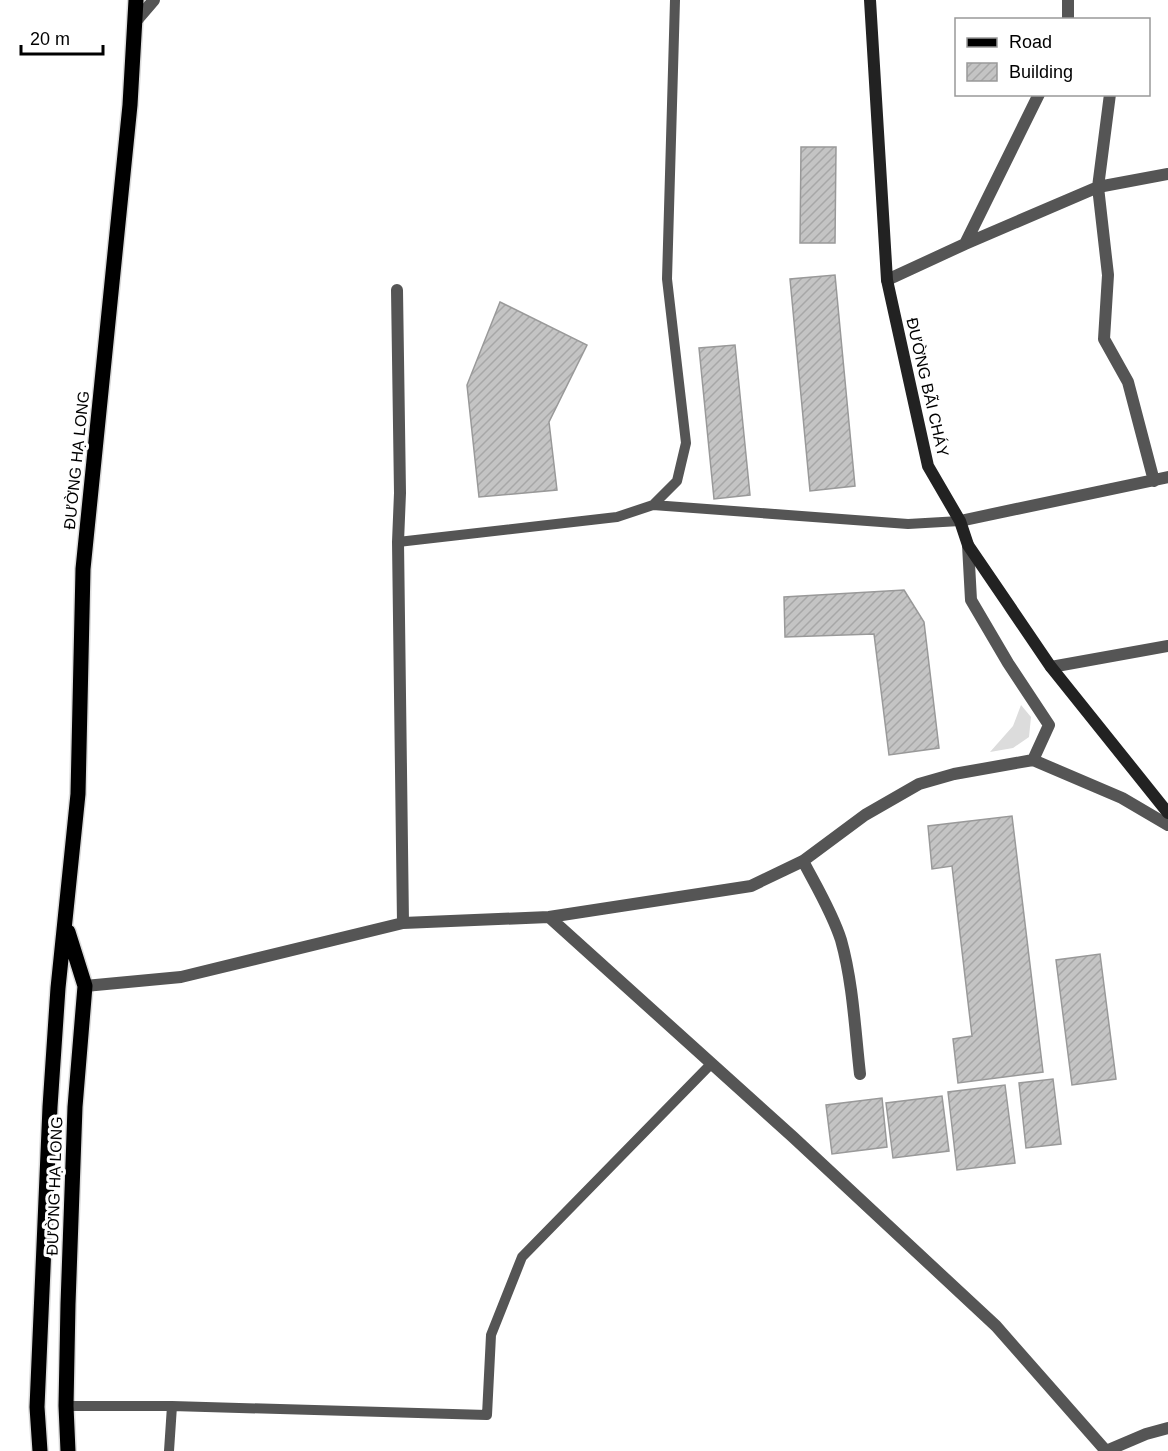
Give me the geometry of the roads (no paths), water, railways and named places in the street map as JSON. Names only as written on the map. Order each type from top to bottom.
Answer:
[{"type":"main road","name":"ĐƯỜNG HẠ LONG","points":[[39,1451],[37,1407],[50,1107],[78,794],[83,569],[130,105],[136,0]]},
{"type":"main road","name":"ĐƯỜNG BÃI CHÁY","points":[[870,0],[887,280],[928,466],[960,521],[968,545],[1051,667],[1168,813]]},
{"type":"main road","name":"ĐƯỜNG HẠ LONG","points":[[65,925],[85,986],[75,1107],[66,1406],[68,1451]]},
{"type":"street","points":[[136,21],[154,0]]},
{"type":"street","points":[[1068,0],[1068,18]]},
{"type":"street","points":[[965,244],[1038,96]]},
{"type":"street","points":[[1110,96],[1098,187],[1108,274],[1104,339],[1128,382],[1154,482]]},
{"type":"street","points":[[887,280],[1098,187],[1168,174]]},
{"type":"street","points":[[397,290],[403,923]]},
{"type":"street","points":[[960,521],[1154,482],[1168,477]]},
{"type":"street","points":[[968,545],[971,600],[1008,663],[1049,725],[1033,760]]},
{"type":"street","points":[[1051,667],[1168,646]]},
{"type":"street","points":[[85,986],[181,977],[403,923],[549,917],[751,886],[803,861],[866,815],[919,784],[954,774],[1033,760],[1122,798],[1168,825]]},
{"type":"street","points":[[803,861],[827,907],[840,940],[848,975],[860,1074]]},
{"type":"street","points":[[549,917],[996,1326],[1106,1451],[1146,1434],[1168,1428]]},
{"type":"lane","points":[[653,505],[677,481],[686,443],[667,279],[675,0]]},
{"type":"lane","points":[[398,543],[617,517],[653,505],[908,524],[960,521]]},
{"type":"lane","points":[[66,1406],[172,1406],[487,1415],[491,1335],[522,1257],[711,1064]]},
{"type":"lane","points":[[169,1451],[172,1406]]}]
